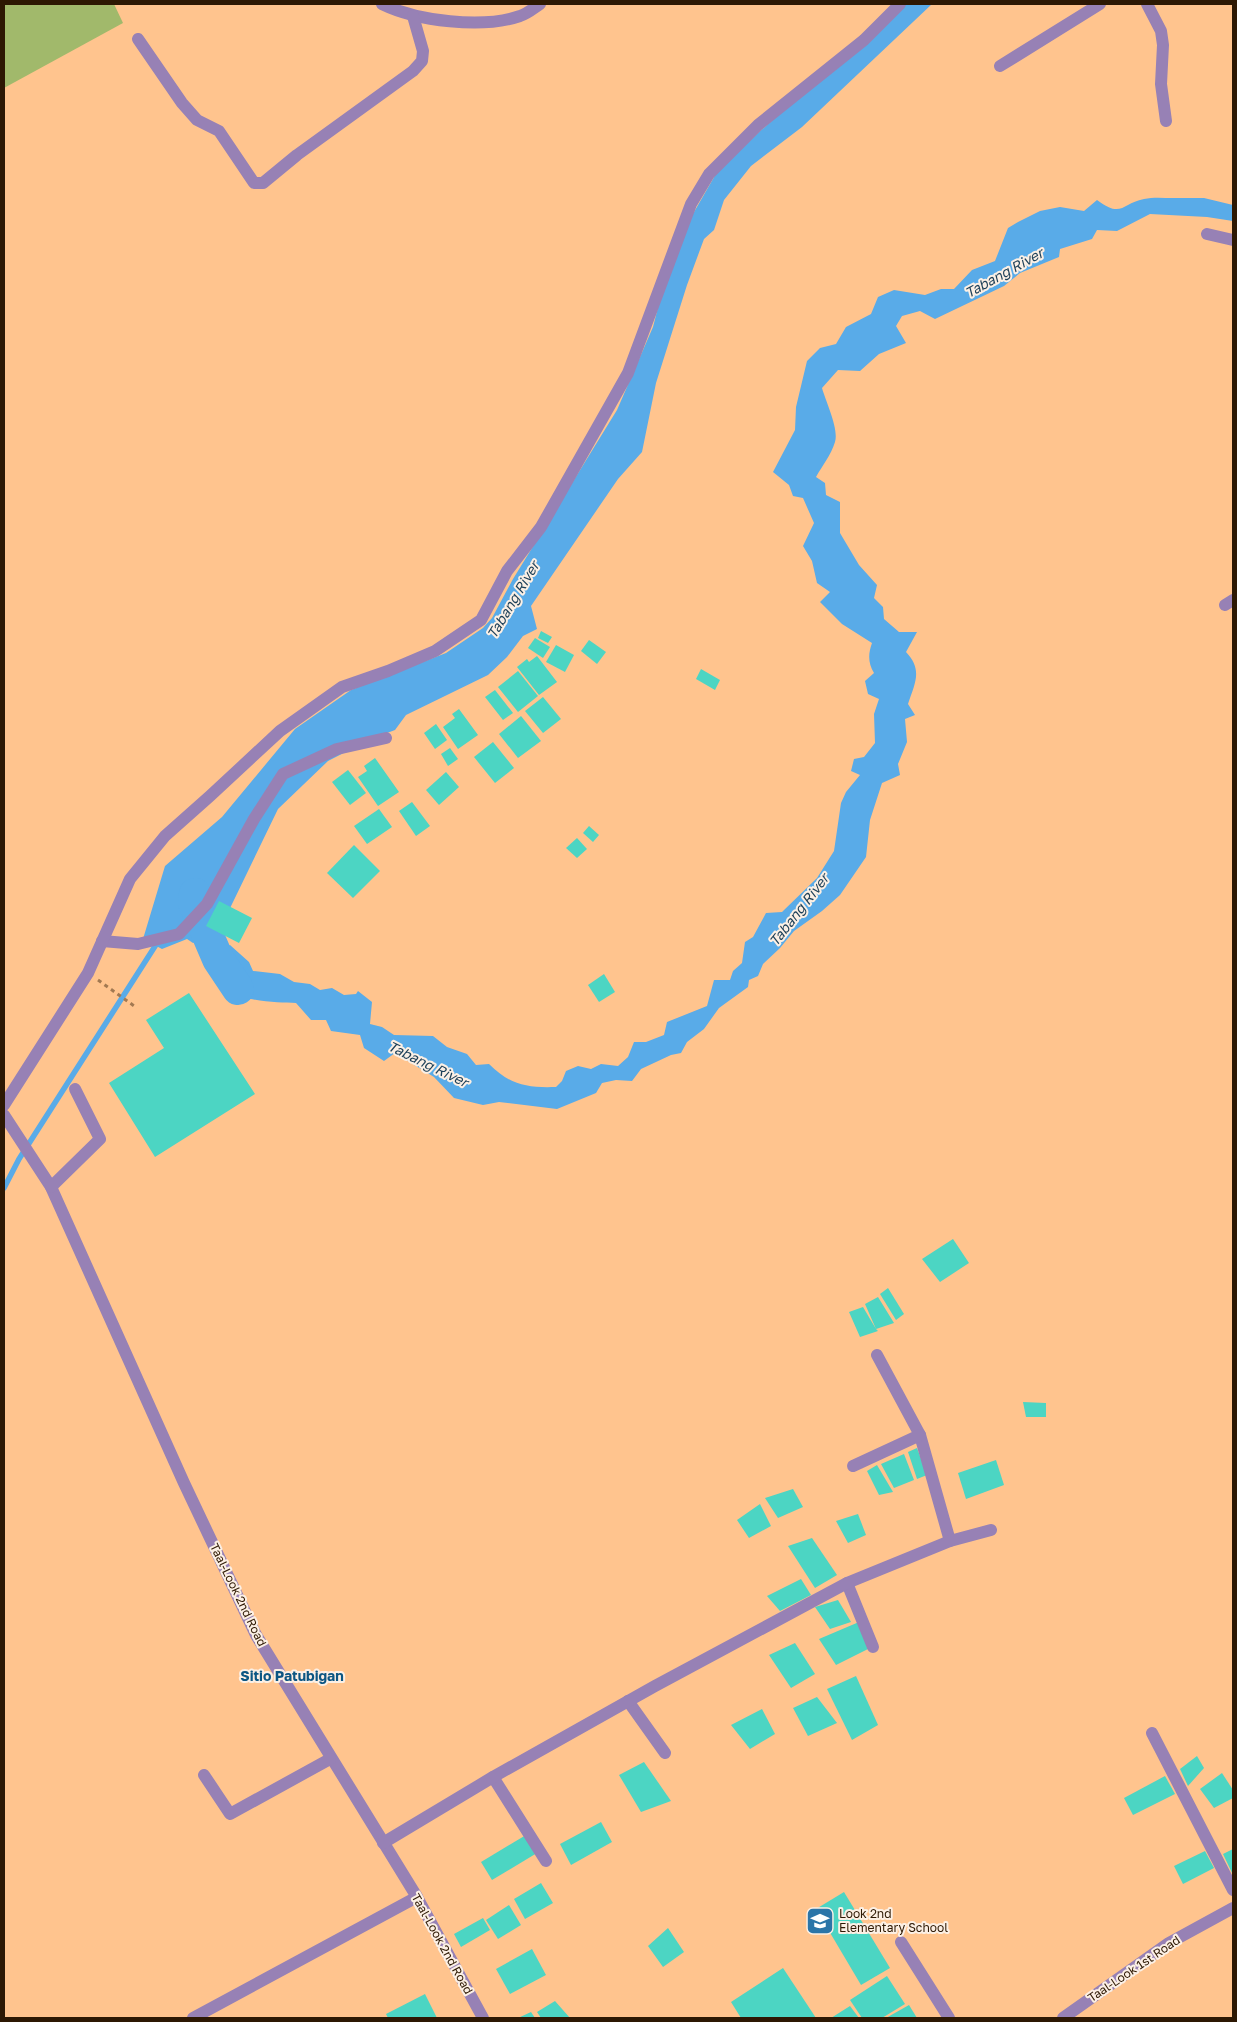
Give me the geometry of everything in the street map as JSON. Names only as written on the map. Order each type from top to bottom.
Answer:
[{"type":"street","points":[[382,4],[413,16],[431,20],[495,22],[521,16],[540,4]]},
{"type":"street","points":[[4,1105],[108,942],[130,878],[165,836],[280,731],[342,687],[388,671],[435,651],[481,620],[507,571],[541,527],[559,497],[628,373],[691,204],[709,174],[758,125],[864,40],[900,4]]},
{"type":"street","points":[[1000,66],[1100,4]]},
{"type":"street","points":[[1147,4],[1161,30],[1163,45],[1161,84],[1166,121]]},
{"type":"street","points":[[138,39],[182,103],[197,120],[220,131],[254,184],[263,183],[297,155],[413,71],[422,61],[423,51],[413,16]]},
{"type":"street","points":[[1207,234],[1233,240]]},
{"type":"street","points":[[108,942],[138,944],[179,934],[207,904],[254,819],[283,774],[337,749],[386,738]]},
{"type":"street","points":[[51,1187],[100,1140],[75,1090]]},
{"type":"street","name":"Taal-Look 2nd Road","points":[[4,1117],[51,1187],[184,1483],[252,1626],[330,1759],[416,1897],[483,2018]]},
{"type":"street","points":[[877,1355],[920,1435],[950,1541]]},
{"type":"street","points":[[853,1466],[920,1435]]},
{"type":"street","points":[[383,1843],[493,1777],[628,1701],[847,1583],[950,1541],[991,1530]]},
{"type":"street","points":[[847,1583],[873,1647]]},
{"type":"street","points":[[628,1701],[666,1753]]},
{"type":"street","points":[[1152,1733],[1233,1890]]},
{"type":"street","points":[[204,1775],[230,1814],[330,1759]]},
{"type":"street","points":[[493,1777],[546,1861]]},
{"type":"street","points":[[193,2018],[416,1897]]},
{"type":"street","name":"Taal-Look 1st Road","points":[[1063,2018],[1169,1943],[1233,1908]]},
{"type":"street","points":[[901,1942],[949,2018]]},
{"type":"path","points":[[88,973],[137,1008]]},
{"type":"green space","points":[[4,4],[114,4],[123,23],[4,88]]},
{"type":"water","points":[[906,4],[932,4],[802,127],[751,166],[724,200],[714,230],[704,239],[687,285],[656,383],[642,452],[618,479],[531,606],[537,629],[523,636],[507,657],[488,675],[406,715],[395,730],[371,739],[328,761],[278,809],[218,933],[193,943],[187,939],[162,949],[143,939],[165,866],[222,817],[295,729],[351,690],[446,653],[483,628],[492,618],[513,579],[617,410],[653,327],[666,276],[686,226],[717,172],[759,132]]},
{"type":"water","points":[[1204,198],[1233,205],[1233,221],[1207,217],[1150,214],[1117,231],[1097,230],[1092,239],[1060,249],[1059,257],[1020,273],[1004,286],[935,319],[920,311],[902,316],[896,326],[906,343],[879,354],[860,371],[838,370],[822,388],[834,423],[836,437],[831,451],[816,477],[825,483],[826,495],[840,502],[840,533],[859,565],[877,585],[874,598],[883,607],[884,619],[899,632],[917,632],[906,652],[916,671],[915,683],[908,704],[915,715],[905,719],[907,742],[898,764],[900,775],[882,783],[870,820],[866,857],[840,895],[822,911],[794,931],[763,964],[758,976],[749,980],[748,987],[719,1008],[704,1029],[687,1042],[681,1053],[671,1055],[641,1069],[632,1081],[616,1080],[602,1083],[596,1093],[557,1109],[499,1102],[483,1105],[454,1098],[434,1077],[395,1053],[384,1061],[364,1048],[360,1035],[331,1031],[326,1020],[311,1020],[296,1003],[264,1001],[239,996],[228,992],[214,981],[210,971],[209,954],[230,945],[249,962],[253,971],[280,974],[294,982],[310,984],[320,990],[332,988],[344,995],[356,994],[358,991],[372,1002],[370,1024],[382,1027],[394,1035],[433,1036],[447,1047],[467,1054],[476,1065],[489,1064],[504,1077],[512,1081],[536,1087],[556,1087],[562,1081],[566,1071],[578,1066],[591,1069],[601,1064],[618,1066],[628,1057],[634,1042],[646,1042],[664,1035],[667,1022],[707,1006],[714,980],[730,980],[733,971],[742,963],[745,942],[753,937],[766,913],[782,912],[817,878],[834,851],[841,803],[846,792],[860,775],[851,771],[854,759],[864,757],[875,743],[874,714],[879,699],[868,694],[865,681],[874,673],[869,658],[872,643],[842,624],[820,602],[830,592],[817,583],[812,561],[803,546],[814,523],[803,498],[793,496],[789,485],[773,472],[795,430],[796,407],[807,361],[820,348],[836,344],[846,327],[871,314],[878,297],[894,290],[925,295],[941,289],[954,289],[972,270],[995,261],[1008,228],[1040,211],[1060,207],[1084,211],[1097,200],[1105,206],[1117,209],[1144,199]]},
{"type":"building","points":[[541,631],[552,637],[548,643],[538,638]]},
{"type":"building","points":[[535,638],[550,647],[543,658],[528,648]]},
{"type":"building","points":[[589,640],[606,652],[597,664],[581,651]]},
{"type":"building","points":[[556,645],[574,655],[565,672],[546,662]]},
{"type":"building","points":[[537,656],[557,682],[539,695],[517,667],[527,659],[529,662]]},
{"type":"building","points":[[701,669],[720,680],[715,690],[696,679]]},
{"type":"building","points":[[518,671],[538,696],[518,712],[498,687]]},
{"type":"building","points":[[495,690],[513,713],[503,720],[485,697]]},
{"type":"building","points":[[543,697],[561,719],[543,733],[525,711]]},
{"type":"building","points":[[459,709],[478,735],[458,749],[443,727],[455,718],[452,714]]},
{"type":"building","points":[[521,716],[541,741],[518,758],[499,734]]},
{"type":"building","points":[[436,724],[447,740],[435,749],[424,733]]},
{"type":"building","points":[[493,742],[514,768],[495,783],[474,757]]},
{"type":"building","points":[[450,748],[458,759],[448,766],[441,754]]},
{"type":"building","points":[[375,758],[399,792],[378,806],[358,777],[367,771],[364,766]]},
{"type":"building","points":[[348,770],[366,793],[350,805],[332,782]]},
{"type":"building","points":[[446,772],[459,787],[439,805],[426,790]]},
{"type":"building","points":[[412,802],[430,826],[416,836],[399,811]]},
{"type":"building","points":[[379,809],[392,827],[367,844],[354,826]]},
{"type":"building","points":[[589,826],[599,835],[593,842],[583,833]]},
{"type":"building","points":[[577,838],[587,849],[577,858],[566,848]]},
{"type":"building","points":[[354,845],[380,871],[353,898],[327,873]]},
{"type":"building","points":[[219,901],[252,918],[239,943],[206,926]]},
{"type":"building","points":[[604,974],[615,992],[599,1002],[588,985]]},
{"type":"building","points":[[189,993],[255,1094],[155,1157],[109,1083],[164,1048],[146,1020]]},
{"type":"building","points":[[953,1239],[969,1263],[940,1282],[922,1259]]},
{"type":"building","points":[[888,1288],[904,1314],[896,1320],[880,1294]]},
{"type":"building","points":[[878,1297],[894,1323],[876,1329],[865,1304]]},
{"type":"building","points":[[863,1307],[878,1331],[860,1337],[849,1312]]},
{"type":"building","points":[[1023,1402],[1046,1403],[1046,1417],[1026,1417]]},
{"type":"building","points":[[917,1448],[927,1475],[917,1479],[908,1452]]},
{"type":"building","points":[[904,1454],[914,1480],[894,1488],[881,1464]]},
{"type":"building","points":[[996,1460],[1004,1485],[966,1499],[958,1473]]},
{"type":"building","points":[[877,1465],[893,1492],[879,1495],[867,1471]]},
{"type":"building","points":[[793,1489],[803,1507],[778,1518],[765,1498]]},
{"type":"building","points":[[760,1504],[771,1526],[749,1538],[737,1520]]},
{"type":"building","points":[[858,1514],[866,1535],[848,1543],[836,1521]]},
{"type":"building","points":[[812,1538],[837,1575],[815,1588],[788,1546]]},
{"type":"building","points":[[801,1579],[811,1595],[780,1611],[767,1596]]},
{"type":"building","points":[[838,1600],[851,1622],[830,1629],[815,1607]]},
{"type":"building","points":[[859,1622],[868,1649],[836,1665],[819,1639]]},
{"type":"building","points":[[795,1643],[815,1674],[791,1688],[769,1655]]},
{"type":"building","points":[[856,1676],[878,1725],[852,1740],[827,1689]]},
{"type":"building","points":[[817,1697],[837,1723],[808,1736],[793,1708]]},
{"type":"building","points":[[762,1709],[775,1734],[750,1749],[731,1725]]},
{"type":"building","points":[[1197,1756],[1204,1768],[1188,1786],[1180,1769]]},
{"type":"building","points":[[644,1762],[671,1801],[641,1812],[619,1775]]},
{"type":"building","points":[[1222,1773],[1233,1790],[1233,1798],[1214,1808],[1200,1789]]},
{"type":"building","points":[[1165,1776],[1175,1794],[1133,1815],[1124,1798]]},
{"type":"building","points":[[601,1822],[612,1842],[571,1865],[560,1844]]},
{"type":"building","points":[[526,1835],[537,1853],[492,1880],[481,1862]]},
{"type":"building","points":[[1233,1849],[1233,1875],[1223,1854]]},
{"type":"building","points":[[1205,1851],[1214,1868],[1183,1884],[1174,1866]]},
{"type":"building","points":[[541,1883],[553,1903],[525,1919],[514,1899]]},
{"type":"building","points":[[844,1892],[890,1968],[861,1985],[816,1909]]},
{"type":"building","points":[[509,1905],[521,1925],[498,1939],[486,1920]]},
{"type":"building","points":[[483,1918],[490,1930],[461,1947],[454,1934]]},
{"type":"building","points":[[668,1928],[684,1952],[663,1967],[648,1946]]},
{"type":"building","points":[[532,1949],[546,1975],[510,1994],[496,1969]]},
{"type":"building","points":[[783,1968],[816,2018],[741,2018],[731,2002]]},
{"type":"building","points":[[887,1976],[905,2004],[882,2018],[862,2018],[850,2000]]},
{"type":"building","points":[[425,1994],[437,2018],[388,2018],[386,2014]]},
{"type":"building","points":[[555,2001],[570,2018],[541,2018],[537,2012]]},
{"type":"building","points":[[909,2005],[917,2018],[886,2018]]},
{"type":"building","points":[[850,2006],[859,2018],[831,2018]]},
{"type":"building","points":[[531,2012],[535,2018],[518,2018]]},
{"type":"waterway","name":"Tabang River","points":[[195,894],[194,903],[218,959],[238,989]]},
{"type":"waterway","points":[[4,1188],[19,1159],[159,940]]},
{"type":"place","name":"Look 2nd Elementary School","points":[[820,1921]]},
{"type":"district","name":"Sitio Patubigan","points":[[292,1676]]}]
